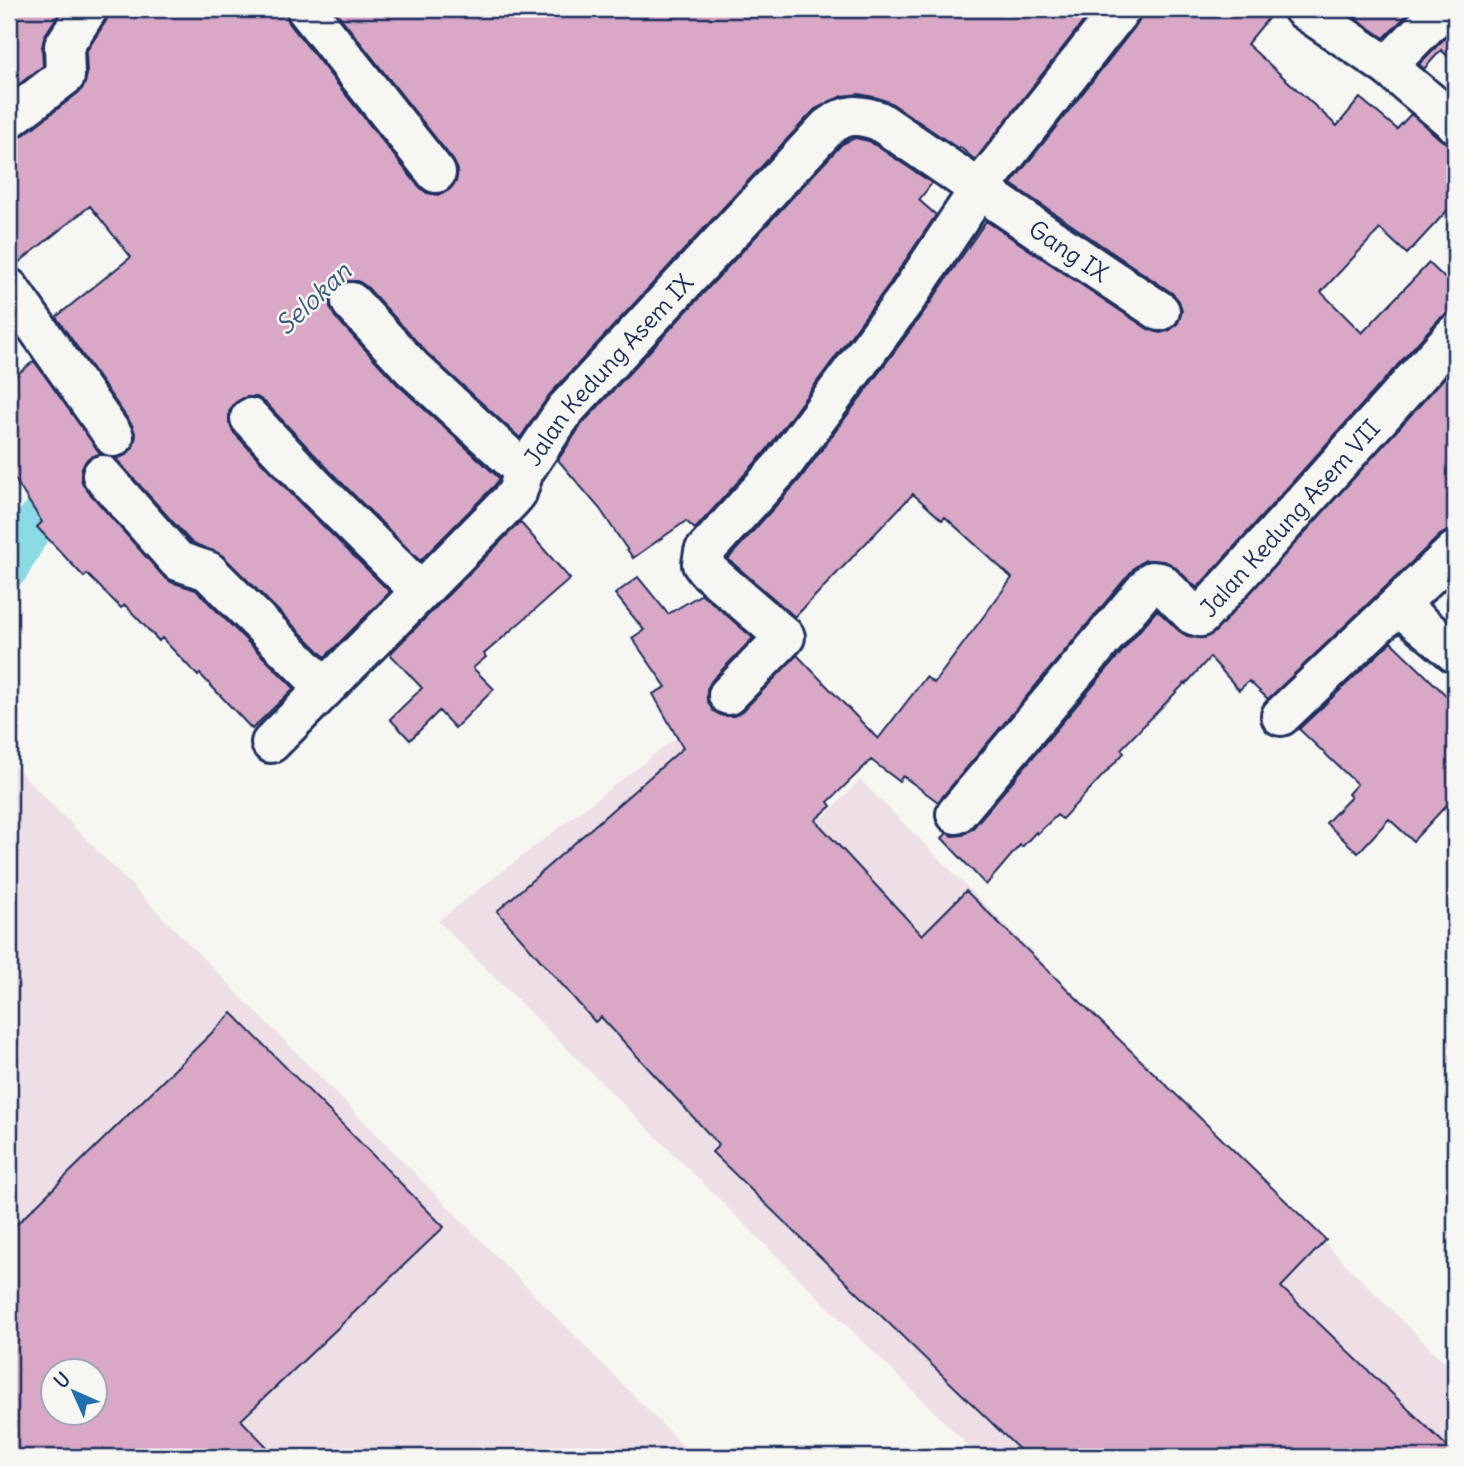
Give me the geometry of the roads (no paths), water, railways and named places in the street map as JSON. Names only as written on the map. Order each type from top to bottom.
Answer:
[{"type":"street","points":[[9,119],[65,76],[64,46],[88,9]]},
{"type":"street","points":[[306,9],[436,173]]},
{"type":"street","points":[[728,695],[785,637],[706,569],[702,564],[704,552],[790,455],[908,296],[980,188],[1121,9]]},
{"type":"street","points":[[1303,9],[1387,66],[1455,123]]},
{"type":"street","points":[[1387,66],[1443,9]]},
{"type":"street","name":"Jalan Kedung Asem IX","points":[[271,743],[511,500],[517,493],[524,471],[565,410],[828,127],[840,118],[858,116],[879,121],[980,188]]},
{"type":"street","name":"Gang IX","points":[[980,188],[1058,245],[1160,311]]},
{"type":"street","points":[[9,288],[114,437]]},
{"type":"street","points":[[351,302],[412,368],[524,471]]},
{"type":"street","name":"Jalan Kedung Asem VII","points":[[956,814],[1152,581],[1160,582],[1193,615],[1200,617],[1455,334]]},
{"type":"street","points":[[250,418],[421,591]]},
{"type":"street","points":[[102,475],[178,561],[208,571],[325,688]]},
{"type":"street","points":[[1281,716],[1455,551]]},
{"type":"street","points":[[1399,606],[1455,653]]},
{"type":"waterway","name":"Selokan","points":[[9,568],[41,516],[104,456],[180,401]]}]
